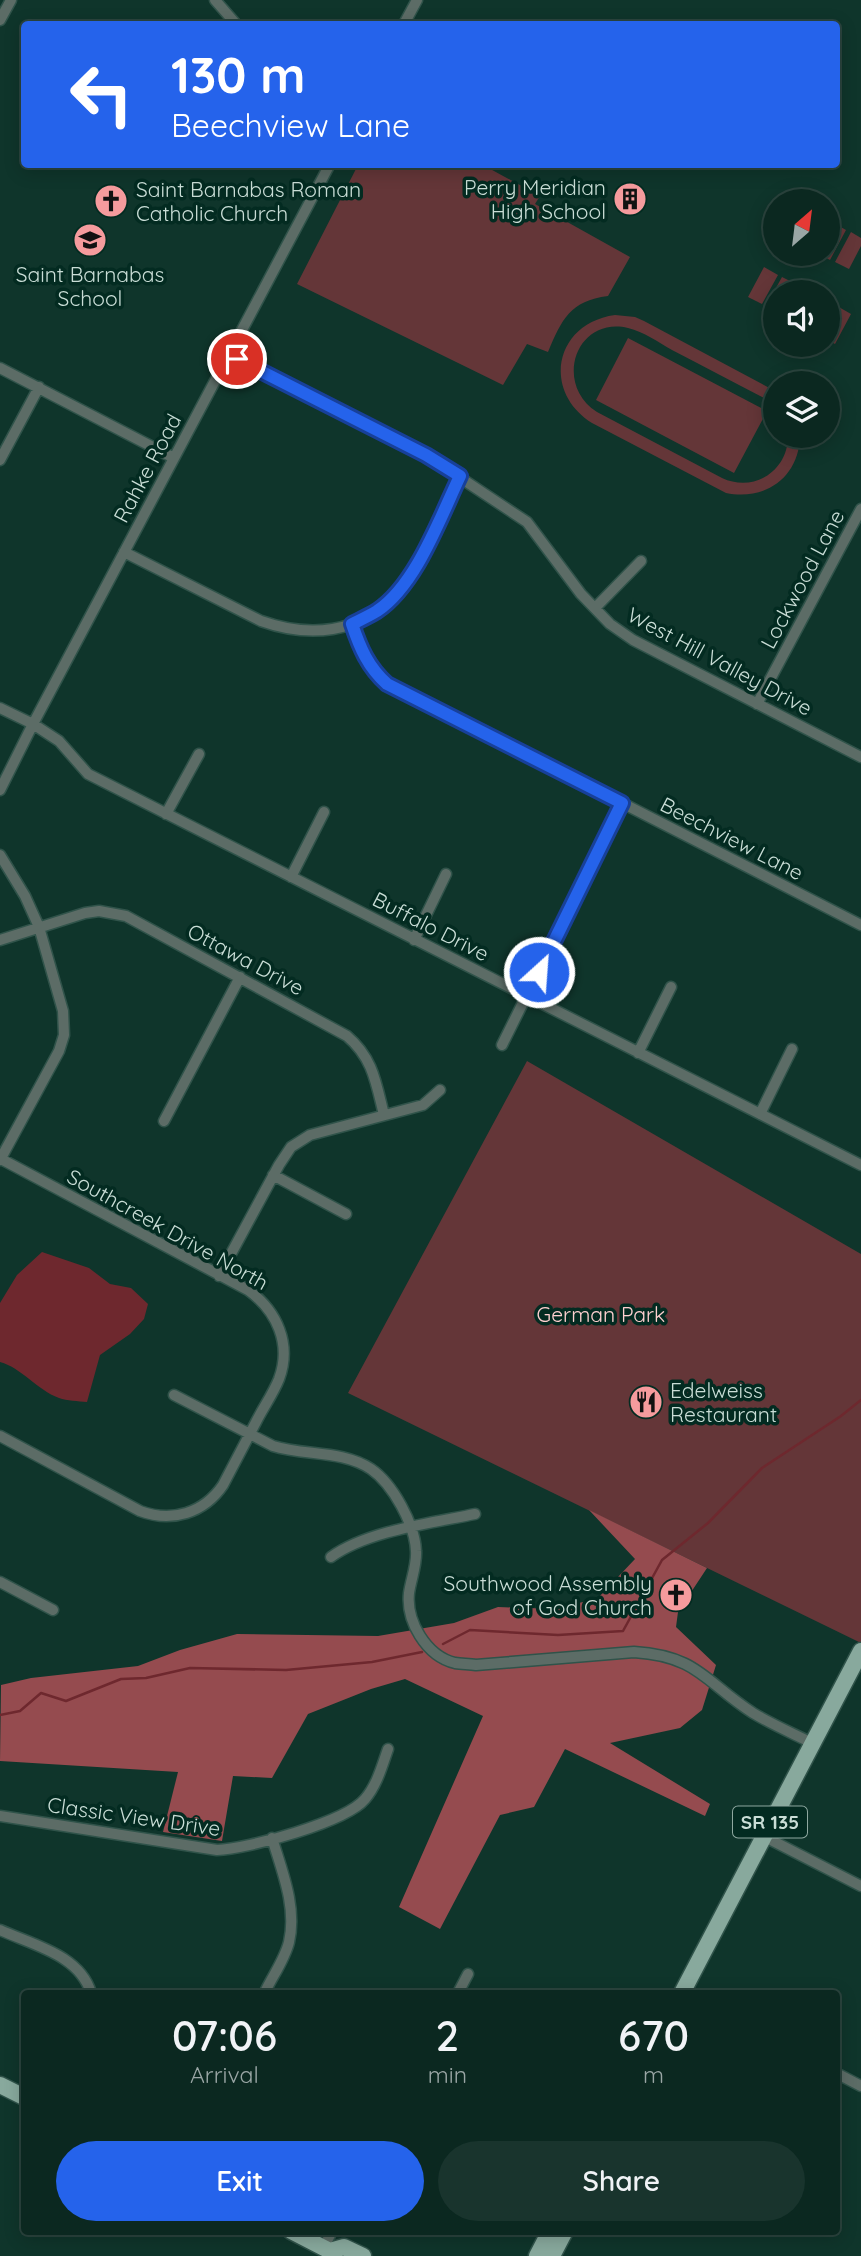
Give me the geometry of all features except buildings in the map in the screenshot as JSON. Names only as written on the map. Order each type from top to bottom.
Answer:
[{"type":"main road","name":"SR 135","points":[[684,1990],[860,1654]]},
{"type":"main road","points":[[0,2085],[21,2096]]},
{"type":"main road","points":[[299,2235],[329,2251],[344,2247],[363,2256]]},
{"type":"main road","points":[[537,2256],[548,2235]]},
{"type":"main road","points":[[552,2256],[563,2235]]},
{"type":"street","points":[[0,20],[11,0]]},
{"type":"street","points":[[215,0],[231,21]]},
{"type":"street","points":[[406,21],[417,0]]},
{"type":"street","name":"Rahke Road","points":[[0,790],[328,168]]},
{"type":"street","name":"West Hill Valley Drive","points":[[228,354],[426,455],[527,522],[581,594],[610,624],[632,640],[861,757]]},
{"type":"street","points":[[0,368],[174,458]]},
{"type":"street","points":[[0,460],[39,387]]},
{"type":"street","points":[[124,552],[261,621],[313,632],[335,629],[352,624],[377,611],[396,595],[411,574],[460,476]]},
{"type":"street","name":"Lockwood Lane","points":[[757,704],[861,509]]},
{"type":"street","points":[[595,608],[641,561]]},
{"type":"street","name":"Beechview Lane","points":[[352,624],[363,656],[387,684],[861,925]]},
{"type":"street","name":"Buffalo Drive","points":[[0,708],[33,724],[59,741],[88,774],[861,1165]]},
{"type":"street","points":[[166,814],[199,754]]},
{"type":"street","points":[[502,1045],[622,803]]},
{"type":"street","points":[[291,877],[324,812]]},
{"type":"street","points":[[0,855],[25,895],[39,928],[64,1011],[64,1035],[59,1051],[0,1160]]},
{"type":"street","points":[[414,940],[446,874]]},
{"type":"street","name":"Ottawa Drive","points":[[0,940],[85,913],[113,912],[126,916],[347,1036],[360,1047],[373,1070],[384,1115]]},
{"type":"street","points":[[164,1121],[240,977]]},
{"type":"street","points":[[638,1053],[671,987]]},
{"type":"street","points":[[760,1114],[792,1049]]},
{"type":"street","points":[[219,1276],[291,1147],[310,1135],[422,1105],[440,1090]]},
{"type":"street","name":"Southcreek Drive North","points":[[0,1160],[248,1290],[262,1301],[278,1322],[284,1343],[279,1379],[223,1485],[212,1498],[191,1512],[161,1516],[140,1511],[0,1436]]},
{"type":"street","points":[[273,1175],[346,1214]]},
{"type":"street","points":[[174,1395],[274,1446],[291,1452],[340,1456],[369,1467],[383,1478],[411,1527],[415,1541],[417,1555],[408,1595],[410,1617],[422,1640],[442,1658],[454,1663],[476,1665],[634,1652],[657,1653],[679,1659],[695,1668],[753,1713],[812,1743]]},
{"type":"street","points":[[331,1557],[347,1545],[411,1527],[475,1514]]},
{"type":"street","points":[[0,1582],[53,1610]]},
{"type":"street","name":"Classic View Drive","points":[[0,1816],[217,1850],[235,1849],[337,1819],[356,1808],[375,1784],[388,1749]]},
{"type":"street","points":[[763,1836],[861,1886]]},
{"type":"street","points":[[266,1990],[289,1944],[292,1917],[272,1838]]},
{"type":"street","points":[[0,1930],[76,1966],[90,1990]]},
{"type":"street","points":[[460,1990],[468,1974]]},
{"type":"street","points":[[840,2075],[861,2086]]},
{"type":"green space","points":[[356,168],[489,168],[540,196],[535,204],[630,257],[608,296],[595,298],[576,307],[563,321],[548,352],[527,344],[503,385],[297,284]]},
{"type":"green space","points":[[840,227],[846,230],[840,241]]},
{"type":"green space","points":[[851,232],[861,238],[861,246],[849,269],[840,264],[840,253]]},
{"type":"green space","points":[[764,267],[778,275],[775,280],[763,280],[762,304],[748,297]]},
{"type":"green space","points":[[840,308],[851,314],[840,335]]},
{"type":"green space","points":[[615,315],[635,317],[763,385],[763,397],[645,335],[628,328],[610,327],[595,332],[584,342],[577,355],[574,370],[576,385],[584,400],[597,412],[734,482],[757,481],[767,476],[776,469],[786,448],[798,448],[787,474],[767,489],[741,495],[726,493],[592,423],[576,410],[566,394],[561,377],[562,360],[568,344],[579,331],[595,321]]},
{"type":"green space","points":[[628,338],[763,409],[763,419],[734,473],[596,400]]},
{"type":"green space","name":"German Park","points":[[527,1061],[861,1254],[861,1643],[348,1393]]},
{"type":"shaded area","points":[[42,1252],[89,1268],[110,1284],[131,1288],[148,1304],[144,1319],[130,1334],[100,1355],[87,1402],[59,1398],[0,1362],[0,1303],[17,1275]]},
{"type":"shaded area","points":[[589,1510],[707,1568],[678,1612],[676,1627],[716,1665],[702,1710],[680,1728],[610,1743],[710,1804],[705,1816],[565,1749],[534,1807],[500,1815],[440,1929],[399,1907],[483,1716],[405,1679],[371,1689],[308,1714],[272,1778],[233,1776],[222,1841],[163,1832],[178,1772],[0,1761],[1,1685],[31,1678],[138,1666],[180,1650],[237,1634],[378,1636],[454,1623],[498,1607],[556,1609],[598,1598],[635,1559]]},
{"type":"waterway","points":[[443,1644],[470,1630],[558,1635],[623,1631],[662,1560],[708,1523],[762,1468],[861,1400]]},
{"type":"waterway","points":[[0,1715],[20,1711],[41,1693],[66,1701],[121,1679],[146,1678],[190,1668],[286,1670],[372,1662],[422,1652]]},
{"type":"place","name":"Perry Meridian High School","points":[[630,199]]},
{"type":"place","name":"Saint Barnabas Roman Catholic Church","points":[[111,201]]},
{"type":"place","name":"Saint Barnabas School","points":[[90,240]]},
{"type":"place","name":"Edelweiss Restaurant","points":[[646,1402]]},
{"type":"place","name":"Southwood Assembly of God Church","points":[[676,1595]]},
{"type":"route","points":[[237,359],[426,455],[460,476],[411,574],[396,595],[377,611],[352,624],[363,656],[377,675],[387,684],[622,803],[539,972]]}]
